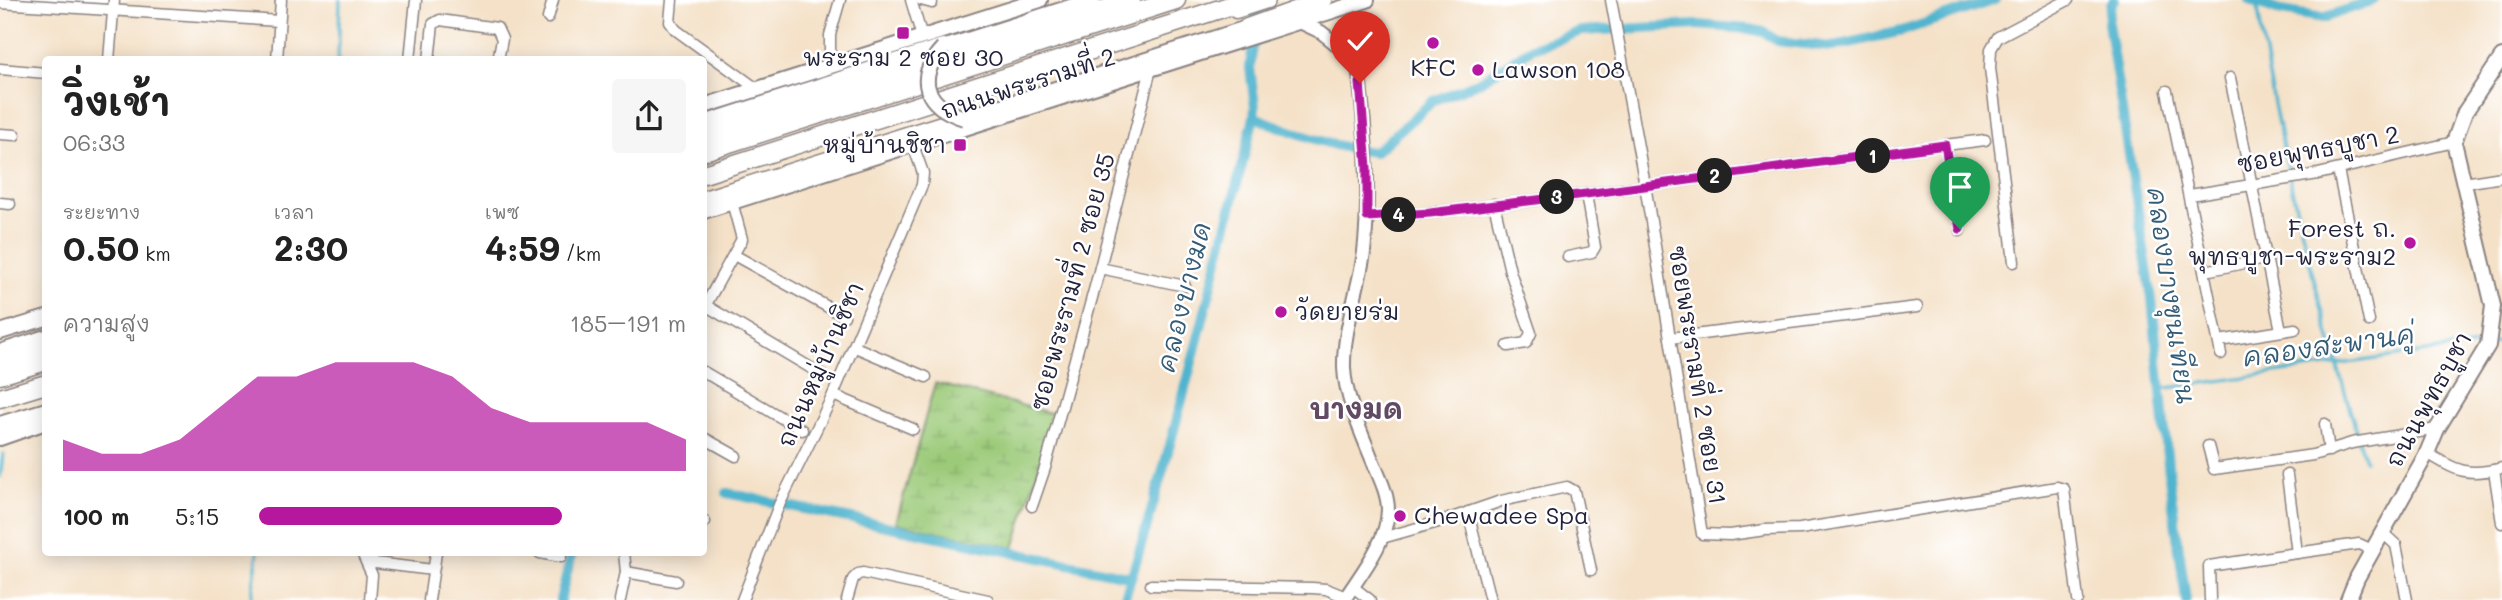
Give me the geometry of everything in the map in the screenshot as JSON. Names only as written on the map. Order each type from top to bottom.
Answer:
[{"type":"highway","name":"ถนนพระรามที่ 2","points":[[707,134],[1132,0]]},
{"type":"highway","points":[[707,150],[1177,0]]},
{"type":"highway","name":"ถนนพระรามที่ 2","points":[[707,179],[1243,5],[1268,0]]},
{"type":"highway","points":[[1247,27],[1275,22],[1323,0]]},
{"type":"highway","points":[[707,173],[1243,5]]},
{"type":"highway","points":[[707,124],[943,48]]},
{"type":"highway","points":[[707,199],[964,118]]},
{"type":"highway","points":[[0,361],[42,348]]},
{"type":"highway","points":[[0,375],[42,361]]},
{"type":"highway","points":[[0,401],[42,387]]},
{"type":"main road","points":[[1093,0],[943,48],[929,66],[926,77],[933,99],[941,108],[964,118],[1247,27]]},
{"type":"main road","name":"ถนนพระรามที่ 2","points":[[707,210],[1234,43],[1275,22],[1300,22],[1367,0]]},
{"type":"main road","points":[[707,105],[1034,1]]},
{"type":"main road","points":[[1275,22],[1315,11],[1341,8]]},
{"type":"main road","points":[[2454,142],[2465,112],[2502,57]]},
{"type":"main road","name":"ถนนพุทธบูชา","points":[[2348,600],[2372,550],[2427,453],[2437,429],[2490,338],[2493,306],[2454,142]]},
{"type":"main road","points":[[0,332],[42,319]]},
{"type":"main road","points":[[0,352],[42,338]]},
{"type":"main road","points":[[0,425],[42,411]]},
{"type":"main road","points":[[0,438],[42,423]]},
{"type":"street","points":[[277,56],[281,0]]},
{"type":"street","points":[[410,56],[416,0]]},
{"type":"street","points":[[548,18],[552,0]]},
{"type":"street","points":[[672,0],[670,22],[676,30],[757,89]]},
{"type":"street","points":[[830,66],[830,35],[840,0]]},
{"type":"street","points":[[911,0],[922,37]]},
{"type":"street","name":"ซอยพระรามที่ 2 ซอย 31","points":[[1611,0],[1645,186],[1702,534],[1730,535],[1800,529],[2057,487],[2064,489],[2078,600]]},
{"type":"street","points":[[2014,262],[1990,68],[1991,49],[1998,37],[2068,1]]},
{"type":"street","points":[[0,3],[114,5],[279,21]]},
{"type":"street","points":[[109,56],[114,5]]},
{"type":"street","points":[[429,56],[433,24],[440,20],[497,28],[502,39],[499,56]]},
{"type":"street","points":[[1300,22],[1321,32],[1355,59],[1358,65],[1366,144],[1367,217],[1364,254],[1344,370],[1366,444],[1386,492],[1388,509],[1382,538],[1348,595]]},
{"type":"street","points":[[0,69],[42,73]]},
{"type":"street","name":"ซอยพระรามที่ 2 ซอย 35","points":[[1032,506],[1100,268],[1151,69]]},
{"type":"street","points":[[2230,78],[2281,330]]},
{"type":"street","points":[[2167,91],[2221,354]]},
{"type":"street","points":[[0,134],[15,135]]},
{"type":"street","points":[[1367,217],[1430,213],[1586,194],[1985,140]]},
{"type":"street","name":"ซอยพุทธบูชา 2","points":[[2190,195],[2338,170],[2454,142]]},
{"type":"street","name":"ถนนหมู่บ้านชิชา","points":[[742,600],[779,505],[855,346],[922,185],[923,173],[913,145]]},
{"type":"street","points":[[1945,145],[1961,223],[1960,231]]},
{"type":"street","points":[[2338,170],[2369,321]]},
{"type":"street","points":[[2464,183],[2502,177]]},
{"type":"street","points":[[1568,257],[1592,252],[1595,247],[1586,194]]},
{"type":"street","points":[[707,302],[742,239],[732,202]]},
{"type":"street","points":[[1494,204],[1510,271],[1531,333],[1526,343],[1508,346]]},
{"type":"street","points":[[734,255],[844,316]]},
{"type":"street","points":[[2205,271],[2265,259]]},
{"type":"street","points":[[1100,268],[1185,286]]},
{"type":"street","points":[[1670,338],[1917,307]]},
{"type":"street","points":[[707,309],[821,374]]},
{"type":"street","points":[[2219,341],[2295,329]]},
{"type":"street","points":[[855,346],[926,377]]},
{"type":"street","points":[[707,374],[802,430]]},
{"type":"street","points":[[833,395],[913,429]]},
{"type":"street","points":[[2325,424],[2329,451]]},
{"type":"street","points":[[2208,446],[2214,469],[2329,451],[2352,443],[2437,429]]},
{"type":"street","points":[[707,440],[736,456]]},
{"type":"street","points":[[2427,453],[2457,470],[2481,473],[2498,469],[2502,523]]},
{"type":"street","points":[[2287,475],[2297,552]]},
{"type":"street","points":[[1382,538],[1501,501],[1571,488],[1574,491],[1591,570]]},
{"type":"street","points":[[1468,512],[1490,600]]},
{"type":"street","points":[[2382,532],[2396,545],[2407,600]]},
{"type":"street","points":[[2210,600],[2208,566],[2359,544],[2372,550]]},
{"type":"street","points":[[429,600],[435,556]]},
{"type":"street","points":[[556,556],[561,557]]},
{"type":"street","points":[[620,600],[626,572],[624,556]]},
{"type":"street","points":[[365,557],[433,570]]},
{"type":"street","points":[[365,557],[372,575],[370,600]]},
{"type":"street","points":[[626,572],[676,581]]},
{"type":"street","points":[[847,600],[853,579],[863,573],[988,600]]},
{"type":"street","points":[[1151,585],[1312,588],[1370,600]]},
{"type":"green space","points":[[935,383],[1055,414],[1014,548],[896,523]]},
{"type":"waterway","points":[[338,56],[340,0]]},
{"type":"waterway","name":"คลองบางมด","points":[[1124,600],[1177,420],[1254,117],[1250,68],[1258,0]]},
{"type":"waterway","points":[[1254,117],[1328,143],[1375,152],[1433,101],[1479,82],[1532,48],[1581,31],[1697,25],[1749,29],[1764,32],[1777,41],[1831,47],[1902,31],[1995,0]]},
{"type":"waterway","name":"คลองบางขุนเทียน","points":[[2114,0],[2108,23],[2152,299],[2170,485],[2186,600]]},
{"type":"waterway","name":"คลองบางขุนเทียน","points":[[2250,0],[2277,10],[2323,18],[2374,0]]},
{"type":"waterway","points":[[2257,2],[2277,118],[2302,233],[2365,460]]},
{"type":"waterway","name":"คลองสะพานคู่","points":[[2492,343],[2502,341]]},
{"type":"waterway","name":"คลองสะพานคู่","points":[[2160,389],[2484,344]]},
{"type":"waterway","points":[[0,477],[3,454]]},
{"type":"waterway","points":[[727,493],[1131,577]]},
{"type":"waterway","points":[[251,600],[258,556]]},
{"type":"waterway","points":[[560,600],[571,556]]},
{"type":"place","name":"พระราม 2 ซอย 30","points":[[903,33]]},
{"type":"place","name":"KFC","points":[[1433,43]]},
{"type":"place","name":"Lawson 108","points":[[1478,70]]},
{"type":"place","name":"หมู่บ้านชิชา","points":[[960,145]]},
{"type":"place","name":"Forest ถ. พุทธบูชา-พระราม2","points":[[2410,243]]},
{"type":"place","name":"วัดยายร่ม","points":[[1281,312]]},
{"type":"place","name":"Chewadee Spa","points":[[1400,516]]},
{"type":"district","name":"บางมด","points":[[1356,409]]},
{"type":"route","points":[[1360,83],[1367,167],[1367,217],[1430,213],[1586,194],[1945,145],[1960,229]]}]
